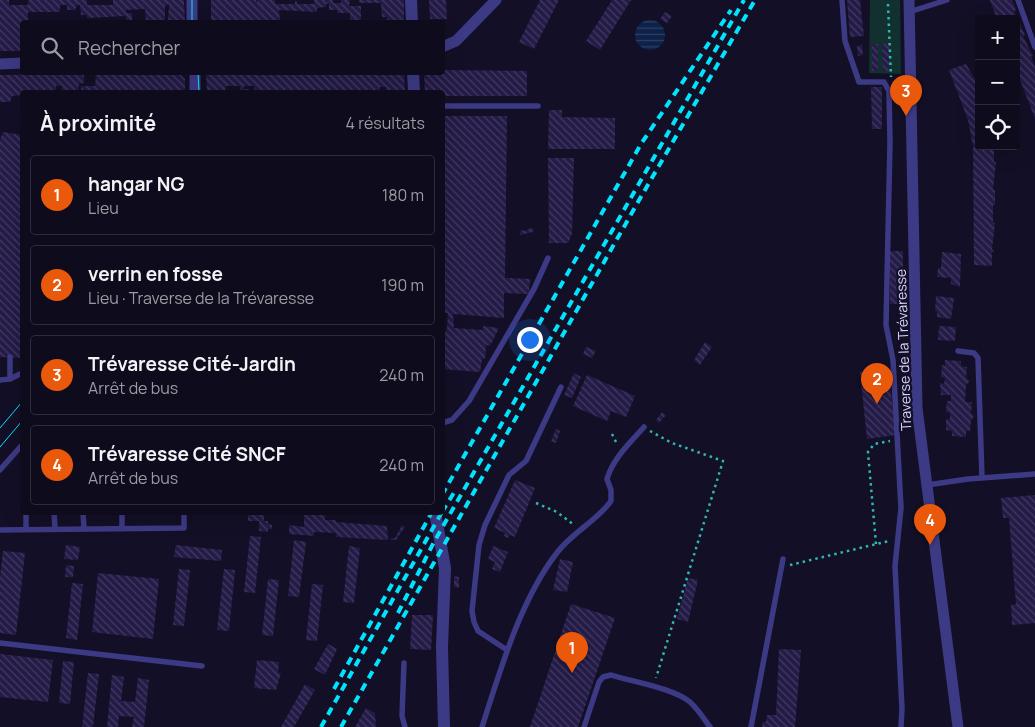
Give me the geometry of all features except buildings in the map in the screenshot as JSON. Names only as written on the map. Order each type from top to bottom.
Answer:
[{"type":"street","points":[[192,0],[192,20]]},
{"type":"street","points":[[411,0],[412,20]]},
{"type":"street","points":[[445,46],[456,41],[496,0]]},
{"type":"street","name":"Traverse de la Trévaresse","points":[[909,6],[917,408],[958,727]]},
{"type":"street","points":[[0,64],[20,64]]},
{"type":"street","points":[[195,75],[195,90]]},
{"type":"street","points":[[414,75],[414,90]]},
{"type":"street","points":[[435,515],[445,568],[442,647],[444,727]]},
{"type":"lane","points":[[842,0],[845,41],[859,82],[884,82],[889,91],[890,142],[886,316],[894,360],[901,508],[895,577],[902,700],[901,727]]},
{"type":"lane","points":[[909,6],[947,0]]},
{"type":"lane","points":[[1018,0],[1035,47]]},
{"type":"lane","points":[[445,106],[538,106]]},
{"type":"lane","points":[[445,422],[452,420],[469,401],[534,289],[548,258]]},
{"type":"lane","points":[[958,351],[974,353],[978,358],[982,478]]},
{"type":"lane","points":[[10,357],[10,379]]},
{"type":"lane","points":[[0,380],[10,379],[20,374]]},
{"type":"lane","points":[[507,650],[478,630],[474,622],[472,611],[480,545],[485,525],[509,475],[526,461],[561,387]]},
{"type":"lane","points":[[482,727],[507,650],[544,570],[562,545],[611,501],[611,490],[607,479],[610,470],[622,452],[644,428]]},
{"type":"lane","points":[[0,470],[20,447]]},
{"type":"lane","points":[[927,485],[1035,474]]},
{"type":"lane","points":[[26,515],[26,529]]},
{"type":"lane","points":[[54,515],[55,529]]},
{"type":"lane","points":[[83,515],[84,529]]},
{"type":"lane","points":[[122,515],[122,529]]},
{"type":"lane","points":[[0,530],[184,528],[184,515]]},
{"type":"lane","points":[[751,727],[783,559]]},
{"type":"lane","points":[[0,643],[202,666]]},
{"type":"lane","points":[[404,663],[402,716],[405,727]]},
{"type":"lane","points":[[584,727],[599,682],[602,678],[611,676],[686,699],[695,706],[710,727]]},
{"type":"path","points":[[888,4],[892,71],[889,91]]},
{"type":"path","points":[[644,428],[672,443],[723,461],[653,688]]},
{"type":"path","points":[[876,544],[868,452],[874,444],[897,439]]},
{"type":"path","points":[[536,503],[556,512],[579,530]]},
{"type":"path","points":[[782,566],[898,539]]},
{"type":"green space","points":[[870,0],[900,0],[901,74],[869,73]]},
{"type":"water","points":[[650,20],[661,24],[665,35],[661,46],[650,50],[639,46],[635,35],[639,24]]},
{"type":"tram line","points":[[192,0],[192,20]]},
{"type":"tram line","points":[[198,75],[199,90]]},
{"type":"tram line","points":[[0,428],[20,404]]},
{"type":"tram line","points":[[0,447],[20,423]]},
{"type":"railway","points":[[398,613],[434,542],[744,0]]},
{"type":"railway","points":[[341,727],[638,202],[755,0]]},
{"type":"railway","points":[[445,490],[641,144],[731,10]]},
{"type":"railway","points":[[445,507],[455,491]]},
{"type":"railway","points":[[334,689],[430,515]]},
{"type":"railway","points":[[321,727],[440,515]]},
{"type":"place","name":"Trévaresse Cité-Jardin","points":[[906,116]]},
{"type":"place","name":"verrin en fosse","points":[[877,404]]},
{"type":"place","name":"Trévaresse Cité SNCF","points":[[930,545]]},
{"type":"place","name":"hangar NG","points":[[572,673]]}]
